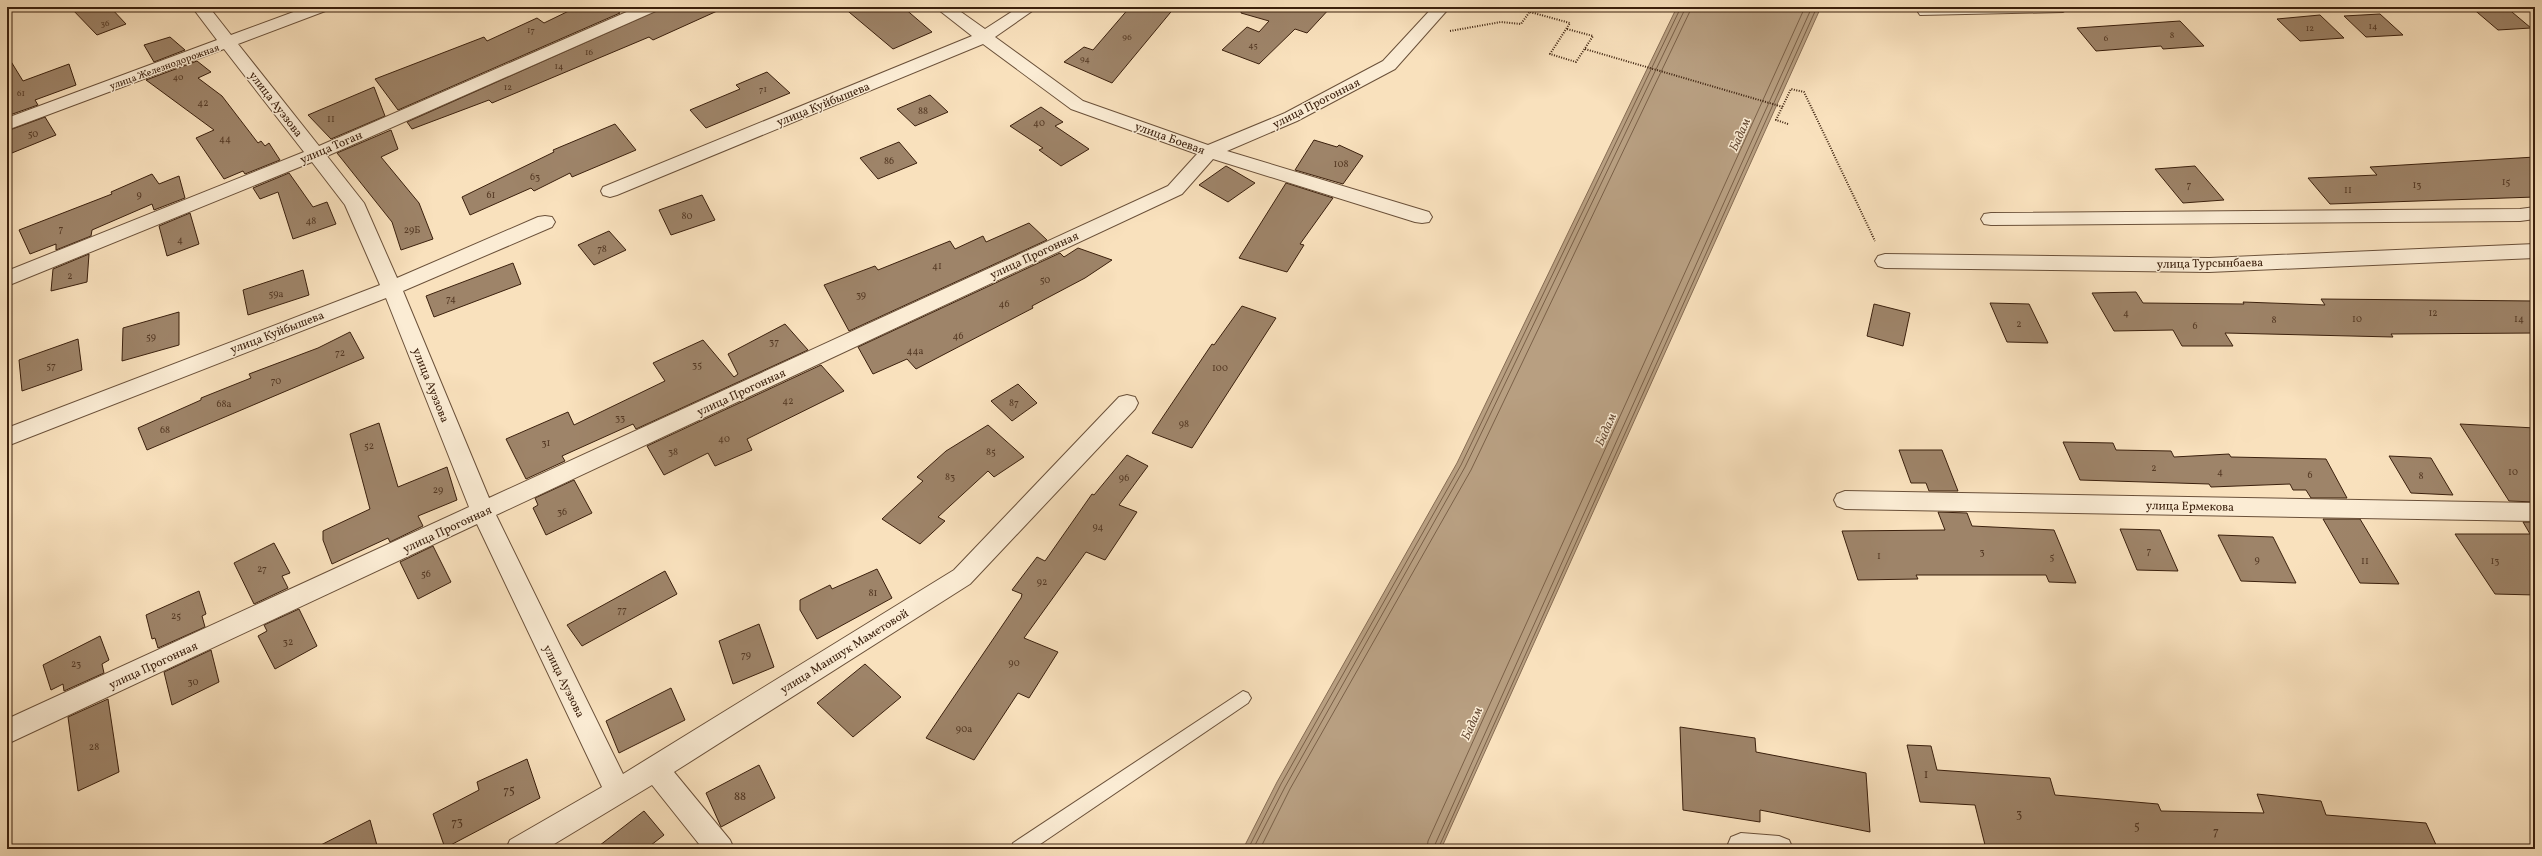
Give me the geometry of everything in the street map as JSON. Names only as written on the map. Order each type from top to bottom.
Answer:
[{"type":"street","name":"улица Ауэзова","points":[[200,7],[314,155],[354,202],[392,288],[483,512],[618,792]]},
{"type":"street","name":"улица Железнодорожная","points":[[7,124],[322,7]]},
{"type":"street","name":"улица Тоган","points":[[7,279],[314,155],[652,7]]},
{"type":"street","name":"улица Боевая","points":[[943,7],[983,38],[1077,105],[1209,152],[1422,217]]},
{"type":"street","name":"улица Куйбышева","points":[[610,191],[983,38],[1030,7]]},
{"type":"street","name":"улица Прогонная","points":[[7,732],[1175,190],[1209,152],[1291,117],[1389,65],[1442,7]]},
{"type":"street","points":[[1926,12],[2063,7]]},
{"type":"street","points":[[1991,219],[2512,215],[2535,213]]},
{"type":"street","name":"улица Куйбышева","points":[[7,437],[392,288],[545,222]]},
{"type":"street","name":"улица Турсынбаева","points":[[1885,261],[2209,265],[2535,251]]},
{"type":"street","name":"улица Маншук Маметовой","points":[[520,849],[618,792],[962,577],[1127,403]]},
{"type":"street","name":"улица Ермекова","points":[[1845,500],[2535,512]]},
{"type":"street","points":[[655,769],[720,849]]},
{"type":"street","points":[[1740,849],[1741,846],[1779,849]]},
{"type":"lane","points":[[1019,849],[1243,698]]},
{"type":"path","points":[[1416,35],[1429,36],[1488,23],[1521,24],[1533,7]]},
{"type":"path","points":[[1530,12],[1570,23],[1550,54],[1576,62],[1593,36],[1567,29]]},
{"type":"path","points":[[1585,49],[1783,107]]},
{"type":"path","points":[[1788,124],[1776,120],[1791,89],[1804,92],[1885,261]]},
{"type":"water","name":"Бадам","points":[[1677,7],[1821,7],[1441,849],[1243,849],[1277,782],[1457,463]]},
{"type":"building","points":[[70,7],[110,7],[126,24],[97,35]]},
{"type":"building","points":[[577,7],[611,7],[620,13],[398,110],[375,79],[484,37],[487,41],[537,18],[544,23]]},
{"type":"building","points":[[665,7],[726,7],[653,40],[649,37],[492,103],[489,100],[412,129],[407,122]]},
{"type":"building","points":[[843,7],[903,7],[932,32],[893,49]]},
{"type":"building","points":[[1130,7],[1175,7],[1112,83],[1064,62],[1084,47],[1093,50]]},
{"type":"building","points":[[1242,7],[1331,7],[1307,33],[1295,29],[1259,64],[1222,50],[1247,27],[1259,32],[1269,21],[1241,13]]},
{"type":"building","points":[[2471,7],[2506,7],[2531,28],[2498,30]]},
{"type":"building","points":[[2380,14],[2403,35],[2366,37],[2344,16]]},
{"type":"building","points":[[2320,15],[2344,38],[2300,41],[2277,19]]},
{"type":"building","points":[[2180,21],[2204,46],[2163,49],[2161,46],[2096,51],[2077,28]]},
{"type":"building","points":[[170,37],[185,50],[154,62],[144,45]]},
{"type":"building","points":[[7,55],[23,81],[69,64],[76,85],[35,100],[38,105],[7,116]]},
{"type":"building","points":[[197,61],[211,72],[198,78],[222,96],[258,143],[261,141],[265,146],[269,143],[280,160],[245,174],[243,171],[224,179],[196,138],[214,130],[146,80]]},
{"type":"building","points":[[767,72],[790,93],[706,128],[690,110],[740,89],[736,85]]},
{"type":"building","points":[[374,87],[385,116],[331,139],[308,115]]},
{"type":"building","points":[[930,95],[948,112],[915,126],[897,109]]},
{"type":"building","points":[[1041,107],[1063,122],[1055,126],[1089,149],[1061,166],[1039,150],[1043,148],[1010,126]]},
{"type":"building","points":[[45,117],[56,135],[7,155],[7,131]]},
{"type":"building","points":[[615,124],[636,150],[572,177],[570,173],[534,191],[531,188],[470,215],[462,197],[554,152],[553,150]]},
{"type":"building","points":[[391,130],[398,149],[381,157],[419,203],[433,239],[401,250],[392,222],[337,153]]},
{"type":"building","points":[[1314,140],[1337,147],[1339,145],[1363,156],[1343,184],[1295,170]]},
{"type":"building","points":[[899,142],[917,163],[878,179],[860,158]]},
{"type":"building","points":[[2535,157],[2535,197],[2330,204],[2308,178],[2377,175],[2370,167]]},
{"type":"building","points":[[1226,166],[1255,183],[1228,202],[1199,185]]},
{"type":"building","points":[[2195,166],[2224,200],[2183,203],[2155,169]]},
{"type":"building","points":[[289,173],[313,207],[327,202],[336,224],[293,239],[278,192],[260,199],[253,188]]},
{"type":"building","points":[[152,174],[159,184],[179,176],[185,198],[154,210],[152,204],[92,230],[91,236],[56,250],[56,244],[30,254],[19,230],[112,194],[111,192]]},
{"type":"building","points":[[1286,183],[1333,198],[1300,244],[1304,245],[1287,272],[1239,258]]},
{"type":"building","points":[[702,195],[715,220],[671,235],[659,210]]},
{"type":"building","points":[[190,213],[199,244],[167,256],[159,226]]},
{"type":"building","points":[[1029,223],[1047,240],[849,331],[824,285],[875,266],[878,270],[950,241],[955,249],[983,236],[986,242]]},
{"type":"building","points":[[609,231],[626,250],[594,265],[578,245]]},
{"type":"building","points":[[1078,248],[1112,260],[1085,278],[1032,306],[1033,308],[916,369],[907,359],[873,374],[858,347],[1060,253],[1064,257]]},
{"type":"building","points":[[89,254],[87,282],[51,291],[53,269]]},
{"type":"building","points":[[513,263],[521,284],[434,317],[426,296]]},
{"type":"building","points":[[303,270],[309,295],[248,315],[243,290]]},
{"type":"building","points":[[2136,292],[2143,303],[2244,304],[2243,302],[2325,305],[2321,299],[2535,301],[2535,333],[2391,334],[2393,337],[2225,333],[2233,346],[2182,346],[2173,330],[2114,331],[2092,293]]},
{"type":"building","points":[[1990,303],[2029,304],[2048,343],[2007,342]]},
{"type":"building","points":[[1874,304],[1910,313],[1903,346],[1867,336]]},
{"type":"building","points":[[1242,306],[1276,318],[1192,448],[1152,433],[1212,344],[1214,345]]},
{"type":"building","points":[[179,312],[179,345],[122,361],[123,328]]},
{"type":"building","points":[[785,324],[808,350],[636,429],[633,424],[562,456],[565,461],[526,479],[506,439],[568,412],[574,425],[665,381],[653,363],[703,340],[734,377],[738,374],[728,354]]},
{"type":"building","points":[[350,332],[364,358],[147,450],[138,428],[201,400],[201,398],[251,378],[249,374],[318,348]]},
{"type":"building","points":[[78,339],[82,370],[22,391],[19,360]]},
{"type":"building","points":[[821,365],[844,391],[747,439],[752,450],[715,466],[708,453],[664,475],[647,446]]},
{"type":"building","points":[[1018,384],[1037,403],[1012,421],[991,401]]},
{"type":"building","points":[[379,423],[398,487],[447,467],[457,500],[418,516],[423,526],[390,542],[388,538],[332,564],[323,540],[323,531],[370,509],[350,434]]},
{"type":"building","points":[[2460,424],[2535,428],[2535,502],[2509,501]]},
{"type":"building","points":[[988,425],[1024,457],[994,477],[988,471],[938,517],[945,521],[920,544],[882,519],[923,481],[917,477],[946,451]]},
{"type":"building","points":[[2063,442],[2113,443],[2116,450],[2171,451],[2174,457],[2229,454],[2231,457],[2326,459],[2347,498],[2311,498],[2306,490],[2293,490],[2290,484],[2211,487],[2209,484],[2080,480]]},
{"type":"building","points":[[1899,450],[1942,450],[1958,491],[1929,491],[1926,483],[1911,483]]},
{"type":"building","points":[[1127,455],[1148,466],[1119,505],[1137,512],[1105,560],[1086,552],[1024,638],[1058,652],[1029,698],[1018,693],[974,760],[926,738],[1021,598],[1022,594],[1012,590],[1037,557],[1045,561],[1092,494],[1094,495]]},
{"type":"building","points":[[2389,456],[2431,458],[2453,495],[2411,493]]},
{"type":"building","points":[[574,480],[592,513],[546,535],[533,508],[538,505],[535,498]]},
{"type":"building","points":[[1938,512],[1967,513],[1972,526],[2054,530],[2076,583],[2049,582],[2046,575],[1916,575],[1918,579],[1858,580],[1842,531],[1945,530]]},
{"type":"building","points":[[2323,519],[2360,519],[2399,584],[2360,583]]},
{"type":"building","points":[[2523,522],[2535,522],[2535,595],[2495,594],[2455,534],[2530,534]]},
{"type":"building","points":[[2120,529],[2160,530],[2178,571],[2137,570]]},
{"type":"building","points":[[2218,535],[2273,537],[2296,583],[2241,581]]},
{"type":"building","points":[[274,543],[290,573],[282,576],[288,588],[254,604],[234,563]]},
{"type":"building","points":[[433,546],[451,582],[418,599],[400,562]]},
{"type":"building","points":[[877,569],[892,598],[817,639],[800,610],[800,600],[830,585],[832,589]]},
{"type":"building","points":[[665,571],[677,594],[582,646],[567,625]]},
{"type":"building","points":[[199,591],[206,614],[202,616],[205,627],[158,648],[155,638],[152,639],[146,615]]},
{"type":"building","points":[[299,609],[317,646],[275,669],[258,636],[267,631],[264,625]]},
{"type":"building","points":[[759,624],[774,667],[733,684],[719,641]]},
{"type":"building","points":[[100,636],[109,660],[102,664],[104,673],[64,691],[63,684],[51,690],[43,665]]},
{"type":"building","points":[[211,650],[219,682],[172,705],[164,672]]},
{"type":"building","points":[[865,664],[901,697],[853,737],[817,703]]},
{"type":"building","points":[[671,688],[685,720],[619,753],[606,721]]},
{"type":"building","points":[[108,699],[119,772],[78,791],[68,717]]},
{"type":"building","points":[[1680,727],[1755,738],[1756,752],[1866,773],[1870,832],[1760,810],[1760,822],[1683,810]]},
{"type":"building","points":[[1907,745],[1931,746],[1937,770],[2050,778],[2055,795],[2158,804],[2161,811],[2264,813],[2257,794],[2321,801],[2326,815],[2426,823],[2438,849],[1986,849],[1975,805],[1920,802]]},
{"type":"building","points":[[527,759],[540,798],[445,848],[433,814],[479,790],[477,782]]},
{"type":"building","points":[[759,765],[775,798],[721,827],[706,793]]},
{"type":"building","points":[[644,811],[664,835],[646,849],[595,849]]},
{"type":"building","points":[[370,820],[378,849],[313,849]]}]
